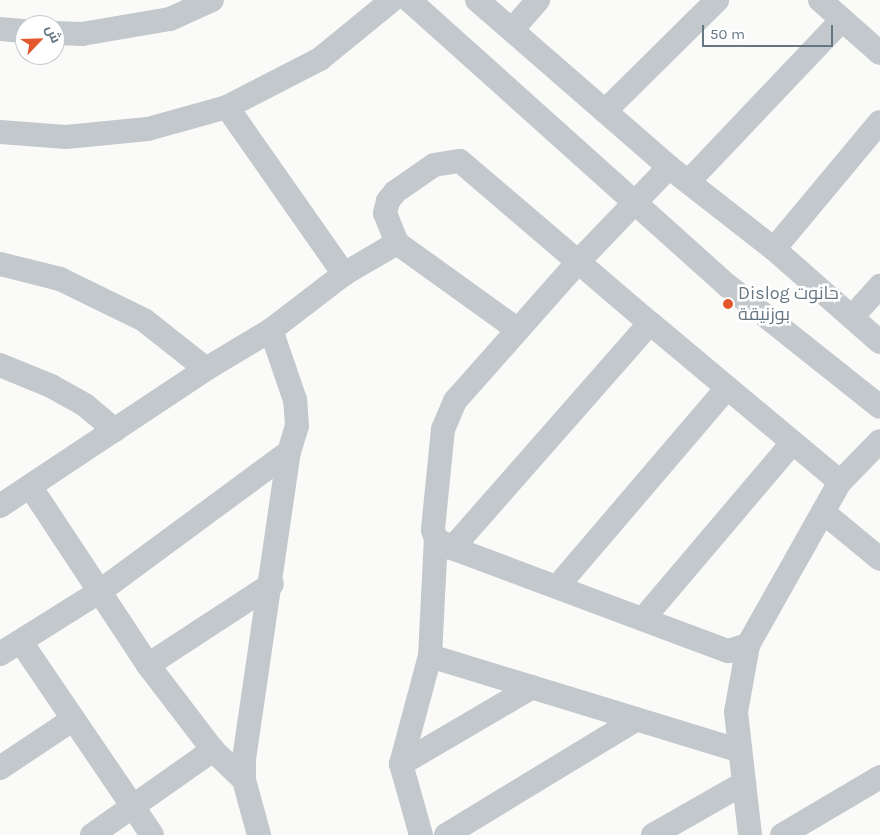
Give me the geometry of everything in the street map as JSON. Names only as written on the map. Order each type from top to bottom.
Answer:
[{"type":"street","points":[[65,33],[82,34],[170,19],[212,0]]},
{"type":"street","points":[[0,132],[66,137],[148,129],[227,107],[320,59],[392,0]]},
{"type":"street","points":[[408,0],[728,286],[880,407]]},
{"type":"street","points":[[477,0],[669,167],[690,180],[774,249],[880,342]]},
{"type":"street","points":[[512,30],[538,0]]},
{"type":"street","points":[[605,111],[717,0]]},
{"type":"street","points":[[820,0],[880,53]]},
{"type":"street","points":[[690,180],[842,20]]},
{"type":"street","points":[[0,29],[15,30]]},
{"type":"street","points":[[227,107],[344,274]]},
{"type":"street","points":[[774,249],[880,122]]},
{"type":"street","points":[[518,330],[397,243],[385,213],[388,201],[395,192],[434,165],[454,160],[470,166],[726,389],[840,482]]},
{"type":"street","points":[[421,835],[401,764],[430,656],[444,543],[432,513],[443,429],[449,414],[468,384],[578,262],[669,167]]},
{"type":"street","points":[[0,506],[206,369],[271,330],[344,274],[397,243]]},
{"type":"street","points":[[0,264],[60,279],[144,320],[206,369]]},
{"type":"street","points":[[852,317],[880,286]]},
{"type":"street","points":[[444,543],[650,323]]},
{"type":"street","points":[[259,835],[244,780],[244,759],[272,584],[289,452],[296,426],[295,400],[271,330]]},
{"type":"street","points":[[0,365],[51,386],[85,406],[114,430]]},
{"type":"street","points":[[557,587],[726,389]]},
{"type":"street","points":[[750,835],[736,712],[748,645],[840,482],[880,441]]},
{"type":"street","points":[[643,619],[792,443]]},
{"type":"street","points":[[0,654],[99,592],[289,452]]},
{"type":"street","points":[[30,486],[148,665],[213,750],[244,780]]},
{"type":"street","points":[[823,512],[880,559]]},
{"type":"street","points":[[444,543],[728,651],[748,645]]},
{"type":"street","points":[[148,665],[272,584]]},
{"type":"street","points":[[21,642],[72,720],[152,835]]},
{"type":"street","points":[[430,656],[740,751]]},
{"type":"street","points":[[401,764],[532,687]]},
{"type":"street","points":[[446,835],[637,719]]},
{"type":"street","points":[[0,768],[72,720]]},
{"type":"street","points":[[92,835],[213,750]]},
{"type":"street","points":[[782,835],[880,777]]},
{"type":"street","points":[[653,835],[744,783]]},
{"type":"place","name":"Dislog حانوت بوزنيقة","points":[[728,304]]}]
